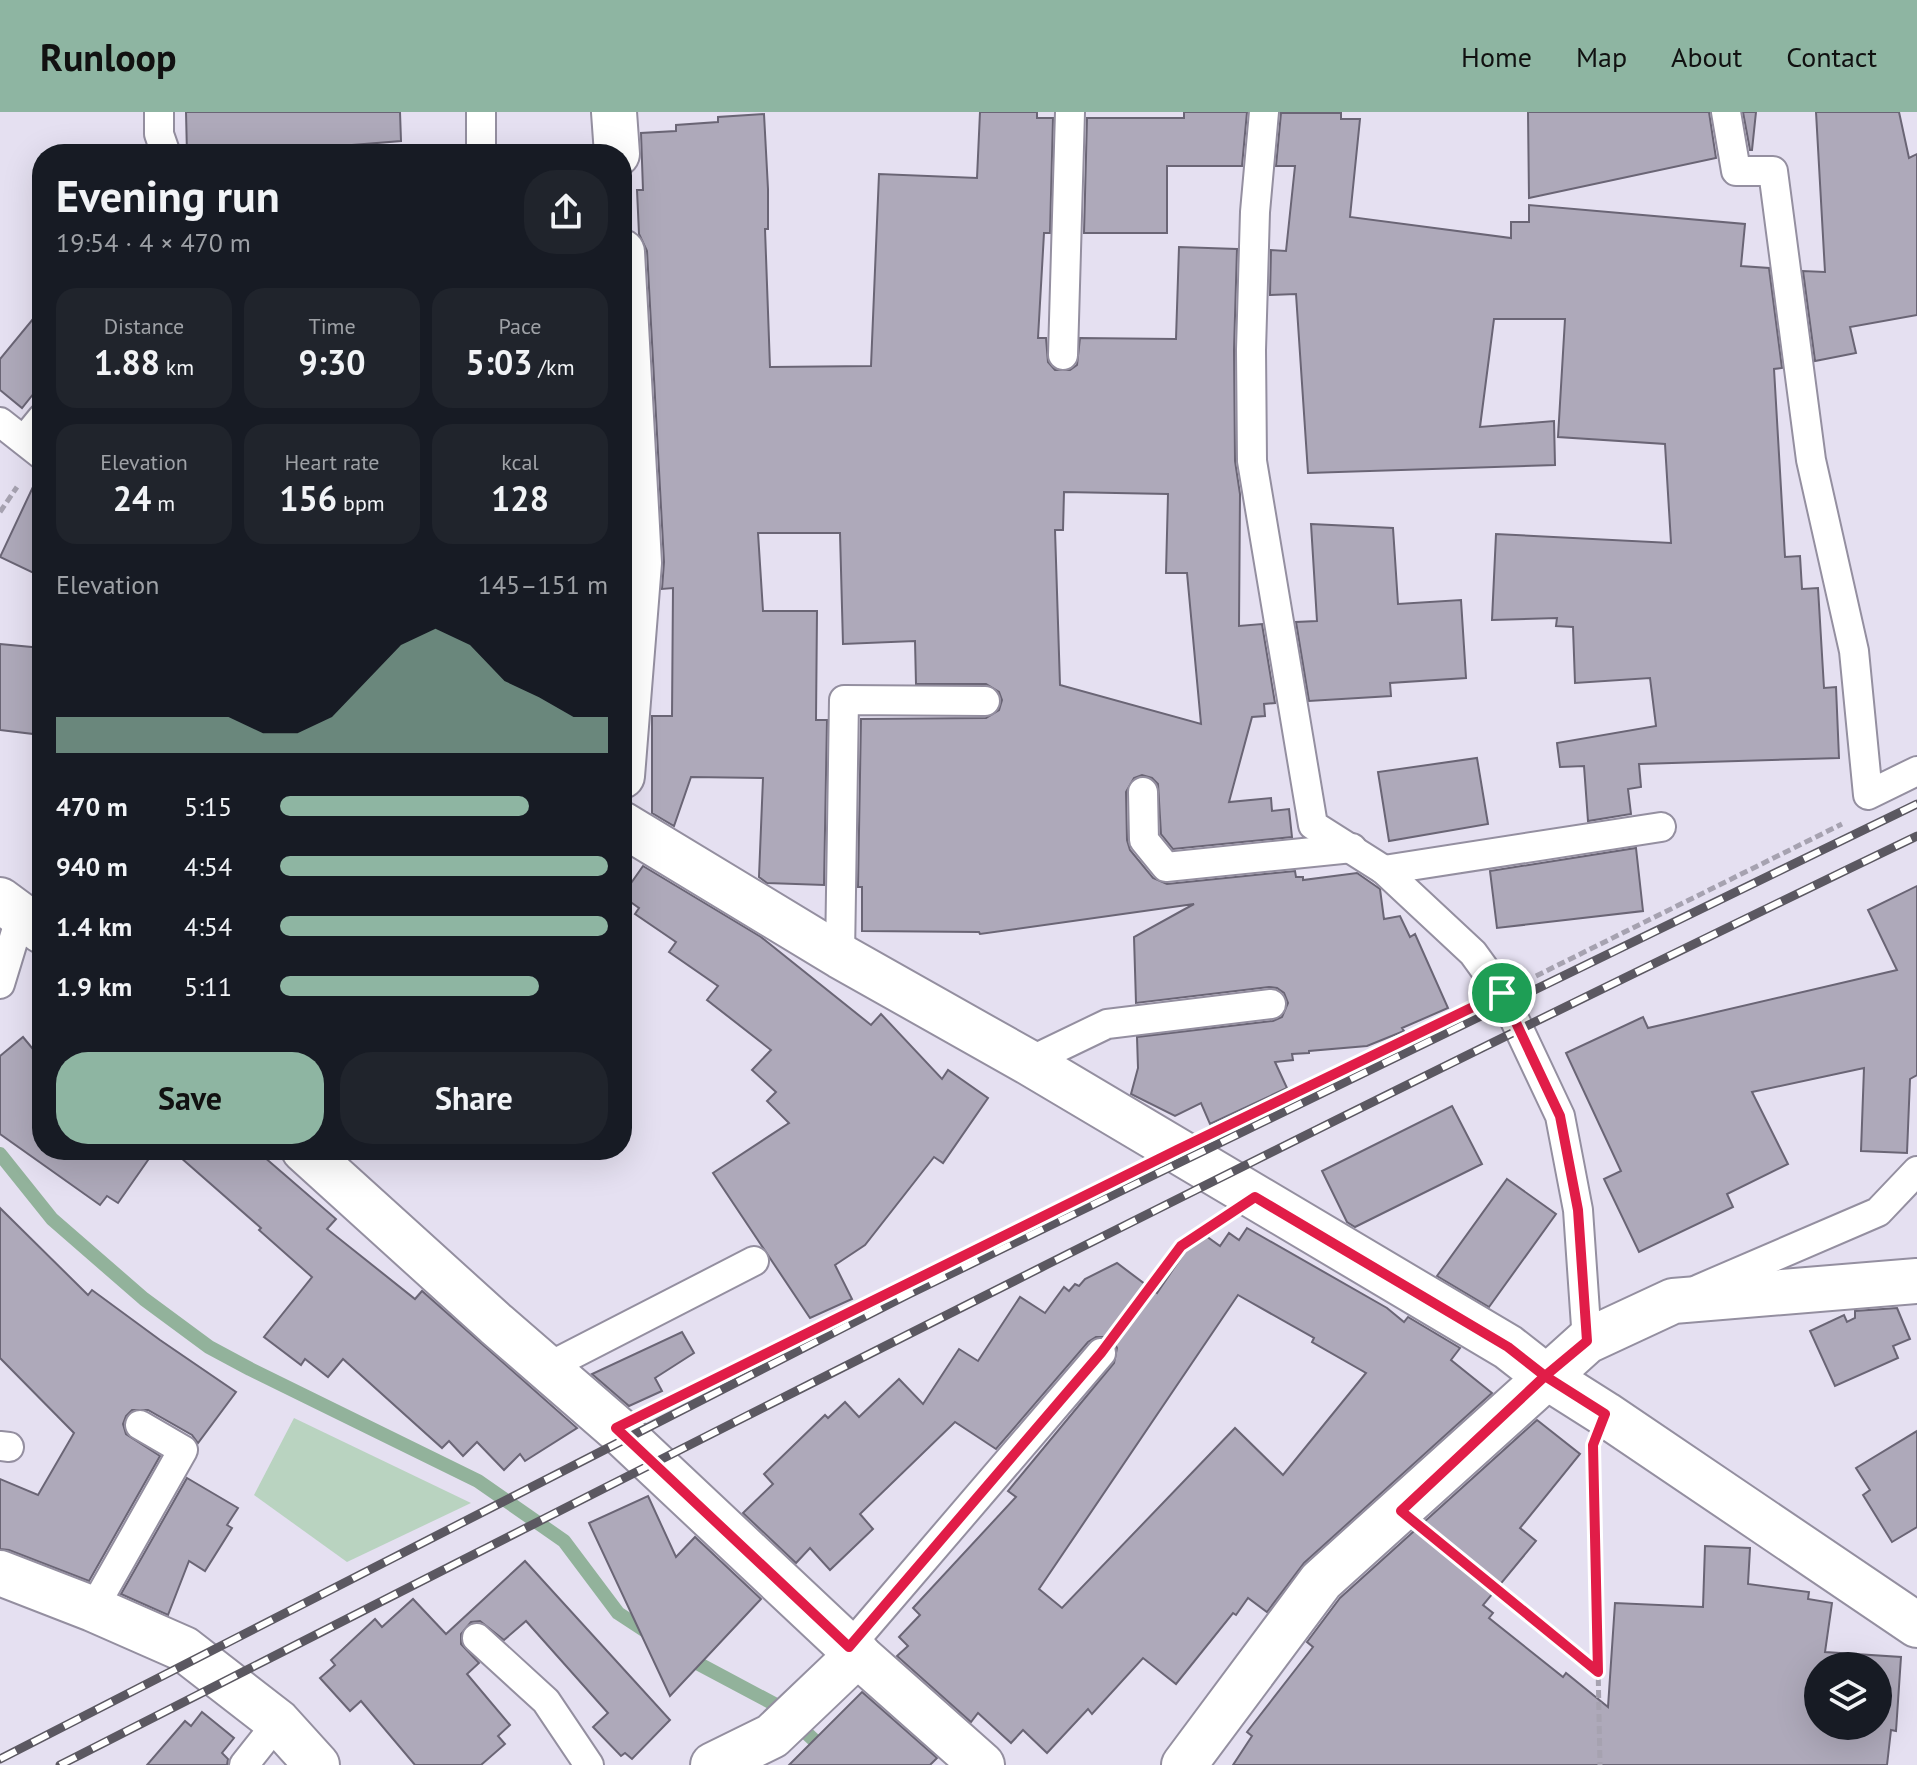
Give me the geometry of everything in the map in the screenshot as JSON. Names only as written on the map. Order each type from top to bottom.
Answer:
[{"type":"street","points":[[614,112],[616,144]]},
{"type":"street","points":[[632,435],[639,563],[632,651]]},
{"type":"street","points":[[632,830],[840,956],[1028,1062],[1508,1347],[1545,1376],[1917,1625]]},
{"type":"street","points":[[315,1160],[616,1428],[982,1765]]},
{"type":"street","points":[[1184,1765],[1321,1581],[1587,1341],[1673,1301],[1917,1281]]},
{"type":"street","points":[[0,1573],[184,1649],[278,1722],[317,1765]]},
{"type":"street","points":[[713,1765],[772,1736],[804,1707],[854,1650]]},
{"type":"lane","points":[[159,112],[162,144]]},
{"type":"lane","points":[[481,112],[481,144]]},
{"type":"lane","points":[[1063,355],[1070,112]]},
{"type":"lane","points":[[1264,112],[1255,212],[1252,461],[1313,825],[1384,870],[1473,953],[1502,993],[1560,1116],[1578,1210],[1587,1341]]},
{"type":"lane","points":[[1726,112],[1736,171],[1773,171],[1811,460],[1854,651],[1868,795],[1917,771]]},
{"type":"lane","points":[[0,422],[32,447]]},
{"type":"lane","points":[[840,956],[844,700],[985,701]]},
{"type":"lane","points":[[1143,792],[1144,840],[1166,867],[1352,848]]},
{"type":"lane","points":[[1384,870],[1661,827]]},
{"type":"lane","points":[[0,984],[21,915]]},
{"type":"lane","points":[[1028,1062],[1107,1024],[1271,1004]]},
{"type":"lane","points":[[1673,1301],[1878,1212],[1917,1171]]},
{"type":"lane","points":[[546,1368],[754,1261]]},
{"type":"lane","points":[[854,1650],[1101,1353]]},
{"type":"lane","points":[[93,1609],[183,1450],[140,1425]]},
{"type":"lane","points":[[477,1638],[546,1701],[589,1765]]},
{"type":"lane","points":[[244,1765],[278,1722]]},
{"type":"path","points":[[616,1428],[1844,824]]},
{"type":"path","points":[[1101,1353],[1181,1246],[1255,1197]]},
{"type":"path","points":[[1600,1765],[1593,1445],[1605,1414]]},
{"type":"path","points":[[1401,1511],[1598,1672]]},
{"type":"green space","points":[[294,1418],[471,1503],[347,1562],[254,1495]]},
{"type":"building","points":[[186,112],[400,112],[401,141],[365,144],[187,144]]},
{"type":"building","points":[[980,112],[1037,112],[1037,118],[1053,118],[1050,233],[1044,233],[1038,338],[1046,338],[1048,362],[1055,370],[1070,370],[1077,365],[1080,338],[1176,339],[1179,247],[1237,249],[1234,350],[1235,461],[1240,494],[1239,626],[1262,624],[1275,703],[1264,704],[1265,716],[1252,717],[1229,802],[1271,798],[1272,811],[1289,809],[1292,837],[1173,849],[1161,834],[1158,784],[1142,775],[1134,778],[1126,792],[1130,850],[1153,878],[1167,884],[1295,871],[1296,877],[1303,877],[1303,880],[1357,873],[1380,889],[1384,919],[1400,916],[1410,937],[1415,934],[1448,1008],[1367,1046],[1309,1051],[1292,1054],[1293,1060],[1275,1062],[1287,1088],[1210,1124],[1201,1103],[1175,1116],[1131,1094],[1138,1068],[1137,1037],[1273,1021],[1282,1017],[1288,1003],[1284,993],[1269,987],[1136,1003],[1134,937],[1194,904],[980,934],[862,931],[862,887],[858,887],[861,719],[986,718],[999,710],[1002,700],[999,692],[986,684],[916,684],[915,641],[843,644],[840,533],[758,533],[763,611],[817,611],[816,720],[827,720],[824,885],[767,883],[759,877],[763,778],[691,777],[674,826],[652,813],[652,716],[672,716],[673,588],[662,589],[664,562],[647,251],[639,234],[637,190],[643,190],[641,133],[676,131],[676,125],[718,122],[718,117],[764,114],[770,367],[871,366],[879,174],[977,178]],"holes":[[[1064,492],[1168,494],[1166,573],[1187,573],[1201,724],[1060,685],[1055,530],[1063,530]]]},
{"type":"building","points":[[1184,112],[1247,112],[1242,166],[1167,166],[1167,233],[1084,233],[1087,118],[1184,118]]},
{"type":"building","points":[[1528,112],[1709,112],[1716,158],[1529,198]]},
{"type":"building","points":[[1743,112],[1756,112],[1752,150],[1750,150]]},
{"type":"building","points":[[1816,112],[1899,112],[1909,158],[1917,154],[1917,315],[1850,327],[1856,353],[1815,361],[1803,271],[1825,272]]},
{"type":"building","points":[[1281,113],[1341,113],[1341,119],[1360,119],[1350,217],[1511,238],[1511,222],[1529,222],[1529,205],[1745,224],[1741,266],[1769,268],[1782,368],[1774,369],[1785,557],[1800,556],[1802,589],[1818,588],[1824,688],[1836,687],[1839,758],[1639,764],[1641,787],[1628,789],[1631,814],[1588,821],[1584,766],[1560,767],[1557,743],[1656,726],[1650,678],[1575,683],[1573,627],[1556,626],[1557,618],[1492,620],[1496,534],[1671,543],[1665,444],[1558,437],[1565,319],[1494,319],[1480,427],[1554,421],[1555,465],[1308,473],[1296,294],[1270,295],[1271,250],[1286,251],[1295,166],[1276,166]]},
{"type":"building","points":[[32,320],[32,396],[22,408],[0,390],[0,359]]},
{"type":"building","points":[[32,489],[32,572],[0,557]]},
{"type":"building","points":[[1311,524],[1393,528],[1398,604],[1461,600],[1466,678],[1390,683],[1391,696],[1309,701],[1296,622],[1317,621]]},
{"type":"building","points":[[0,644],[32,647],[32,734],[0,730]]},
{"type":"building","points":[[1477,758],[1488,824],[1389,841],[1378,772]]},
{"type":"building","points":[[1636,848],[1643,911],[1497,928],[1490,871]]},
{"type":"building","points":[[643,866],[761,937],[871,1025],[881,1014],[942,1079],[948,1070],[988,1098],[943,1163],[934,1157],[865,1245],[835,1265],[852,1299],[810,1318],[713,1173],[789,1123],[767,1101],[776,1092],[752,1070],[771,1050],[707,1000],[718,986],[669,952],[676,942],[635,914],[639,908],[632,903],[632,882]]},
{"type":"building","points":[[1917,886],[1917,1075],[1910,1079],[1907,1153],[1861,1151],[1864,1068],[1752,1092],[1788,1164],[1727,1194],[1733,1207],[1639,1252],[1604,1179],[1621,1171],[1566,1053],[1643,1017],[1648,1028],[1897,970],[1868,910]]},
{"type":"building","points":[[23,1037],[32,1048],[32,1157],[0,1134],[0,1056]]},
{"type":"building","points":[[1452,1106],[1482,1164],[1355,1227],[1347,1222],[1322,1171]]},
{"type":"building","points":[[37,1160],[148,1160],[118,1203],[107,1196],[100,1205]]},
{"type":"building","points":[[183,1160],[268,1160],[336,1219],[327,1229],[415,1299],[422,1291],[577,1428],[525,1461],[520,1454],[504,1470],[477,1442],[463,1456],[449,1441],[442,1448],[343,1359],[328,1377],[305,1359],[301,1365],[264,1337],[312,1277],[259,1230],[261,1228]]},
{"type":"building","points":[[1507,1179],[1556,1214],[1489,1307],[1437,1276]]},
{"type":"building","points":[[0,1208],[88,1295],[92,1290],[236,1392],[198,1443],[192,1435],[148,1410],[132,1410],[126,1416],[123,1424],[126,1434],[160,1456],[89,1581],[0,1549],[0,1479],[38,1495],[74,1433],[0,1358]]},
{"type":"building","points":[[1247,1228],[1387,1308],[1404,1322],[1408,1317],[1460,1348],[1451,1360],[1492,1393],[1304,1563],[1267,1612],[1248,1598],[1176,1684],[1143,1658],[1092,1714],[1088,1709],[1047,1753],[1023,1730],[1011,1743],[978,1713],[971,1722],[897,1656],[908,1646],[899,1637],[920,1615],[913,1608],[1016,1497],[1008,1491],[1114,1363],[1117,1348],[1113,1341],[1105,1337],[1096,1337],[1088,1342],[996,1449],[955,1422],[860,1514],[873,1529],[830,1570],[810,1548],[796,1563],[743,1513],[773,1484],[764,1474],[825,1415],[828,1418],[845,1402],[859,1417],[899,1379],[923,1404],[959,1349],[978,1361],[1020,1297],[1045,1313],[1064,1287],[1069,1291],[1075,1284],[1079,1286],[1085,1279],[1117,1263],[1157,1293],[1199,1231],[1220,1246],[1229,1233],[1239,1240]],"holes":[[[1238,1295],[1314,1338],[1312,1342],[1366,1373],[1283,1475],[1235,1428],[1062,1608],[1039,1589]]]},
{"type":"building","points":[[1897,1308],[1910,1339],[1893,1346],[1898,1358],[1835,1386],[1810,1331],[1844,1315],[1847,1322],[1855,1318],[1855,1311]]},
{"type":"building","points":[[682,1332],[694,1353],[655,1378],[662,1391],[629,1406],[592,1374]]},
{"type":"building","points":[[1537,1420],[1580,1454],[1520,1528],[1536,1541],[1483,1605],[1493,1613],[1489,1618],[1563,1677],[1566,1673],[1608,1707],[1615,1603],[1703,1607],[1705,1546],[1750,1548],[1748,1584],[1809,1592],[1808,1599],[1832,1603],[1825,1652],[1804,1652],[1804,1740],[1890,1740],[1887,1765],[1233,1765],[1252,1736],[1247,1732],[1313,1647],[1307,1642],[1340,1598]]},
{"type":"building","points":[[1917,1431],[1917,1527],[1892,1542],[1863,1495],[1870,1490],[1856,1468]]},
{"type":"building","points":[[187,1478],[238,1508],[227,1525],[232,1528],[205,1571],[189,1561],[168,1615],[121,1594]]},
{"type":"building","points":[[648,1496],[676,1557],[695,1537],[761,1599],[670,1696],[589,1523]]},
{"type":"building","points":[[525,1561],[670,1720],[632,1759],[625,1753],[621,1756],[593,1727],[608,1713],[526,1621],[504,1640],[480,1621],[471,1622],[461,1634],[461,1644],[479,1663],[467,1674],[510,1725],[498,1736],[505,1744],[481,1765],[415,1765],[361,1701],[350,1711],[320,1678],[335,1665],[331,1660],[375,1619],[382,1627],[413,1599],[446,1634]]},
{"type":"building","points":[[1892,1656],[1901,1657],[1896,1731],[1892,1730]]},
{"type":"building","points":[[862,1692],[937,1758],[930,1765],[789,1765]]},
{"type":"building","points":[[202,1712],[234,1738],[222,1753],[228,1759],[227,1765],[147,1765],[185,1721],[191,1726]]},
{"type":"waterway","points":[[0,1154],[52,1219],[144,1299],[209,1347],[478,1481],[564,1541],[618,1613],[650,1634]]},
{"type":"waterway","points":[[684,1656],[776,1705],[841,1765]]},
{"type":"railway","points":[[0,1759],[907,1295],[1917,804]]},
{"type":"railway","points":[[60,1765],[1218,1179],[1917,836]]},
{"type":"route","points":[[1502,993],[1177,1150],[616,1428],[849,1647],[1101,1353],[1181,1246],[1255,1197],[1508,1347],[1545,1376],[1605,1414],[1593,1445],[1598,1672],[1401,1511],[1545,1376],[1587,1341],[1578,1210],[1560,1116],[1502,993]]}]
